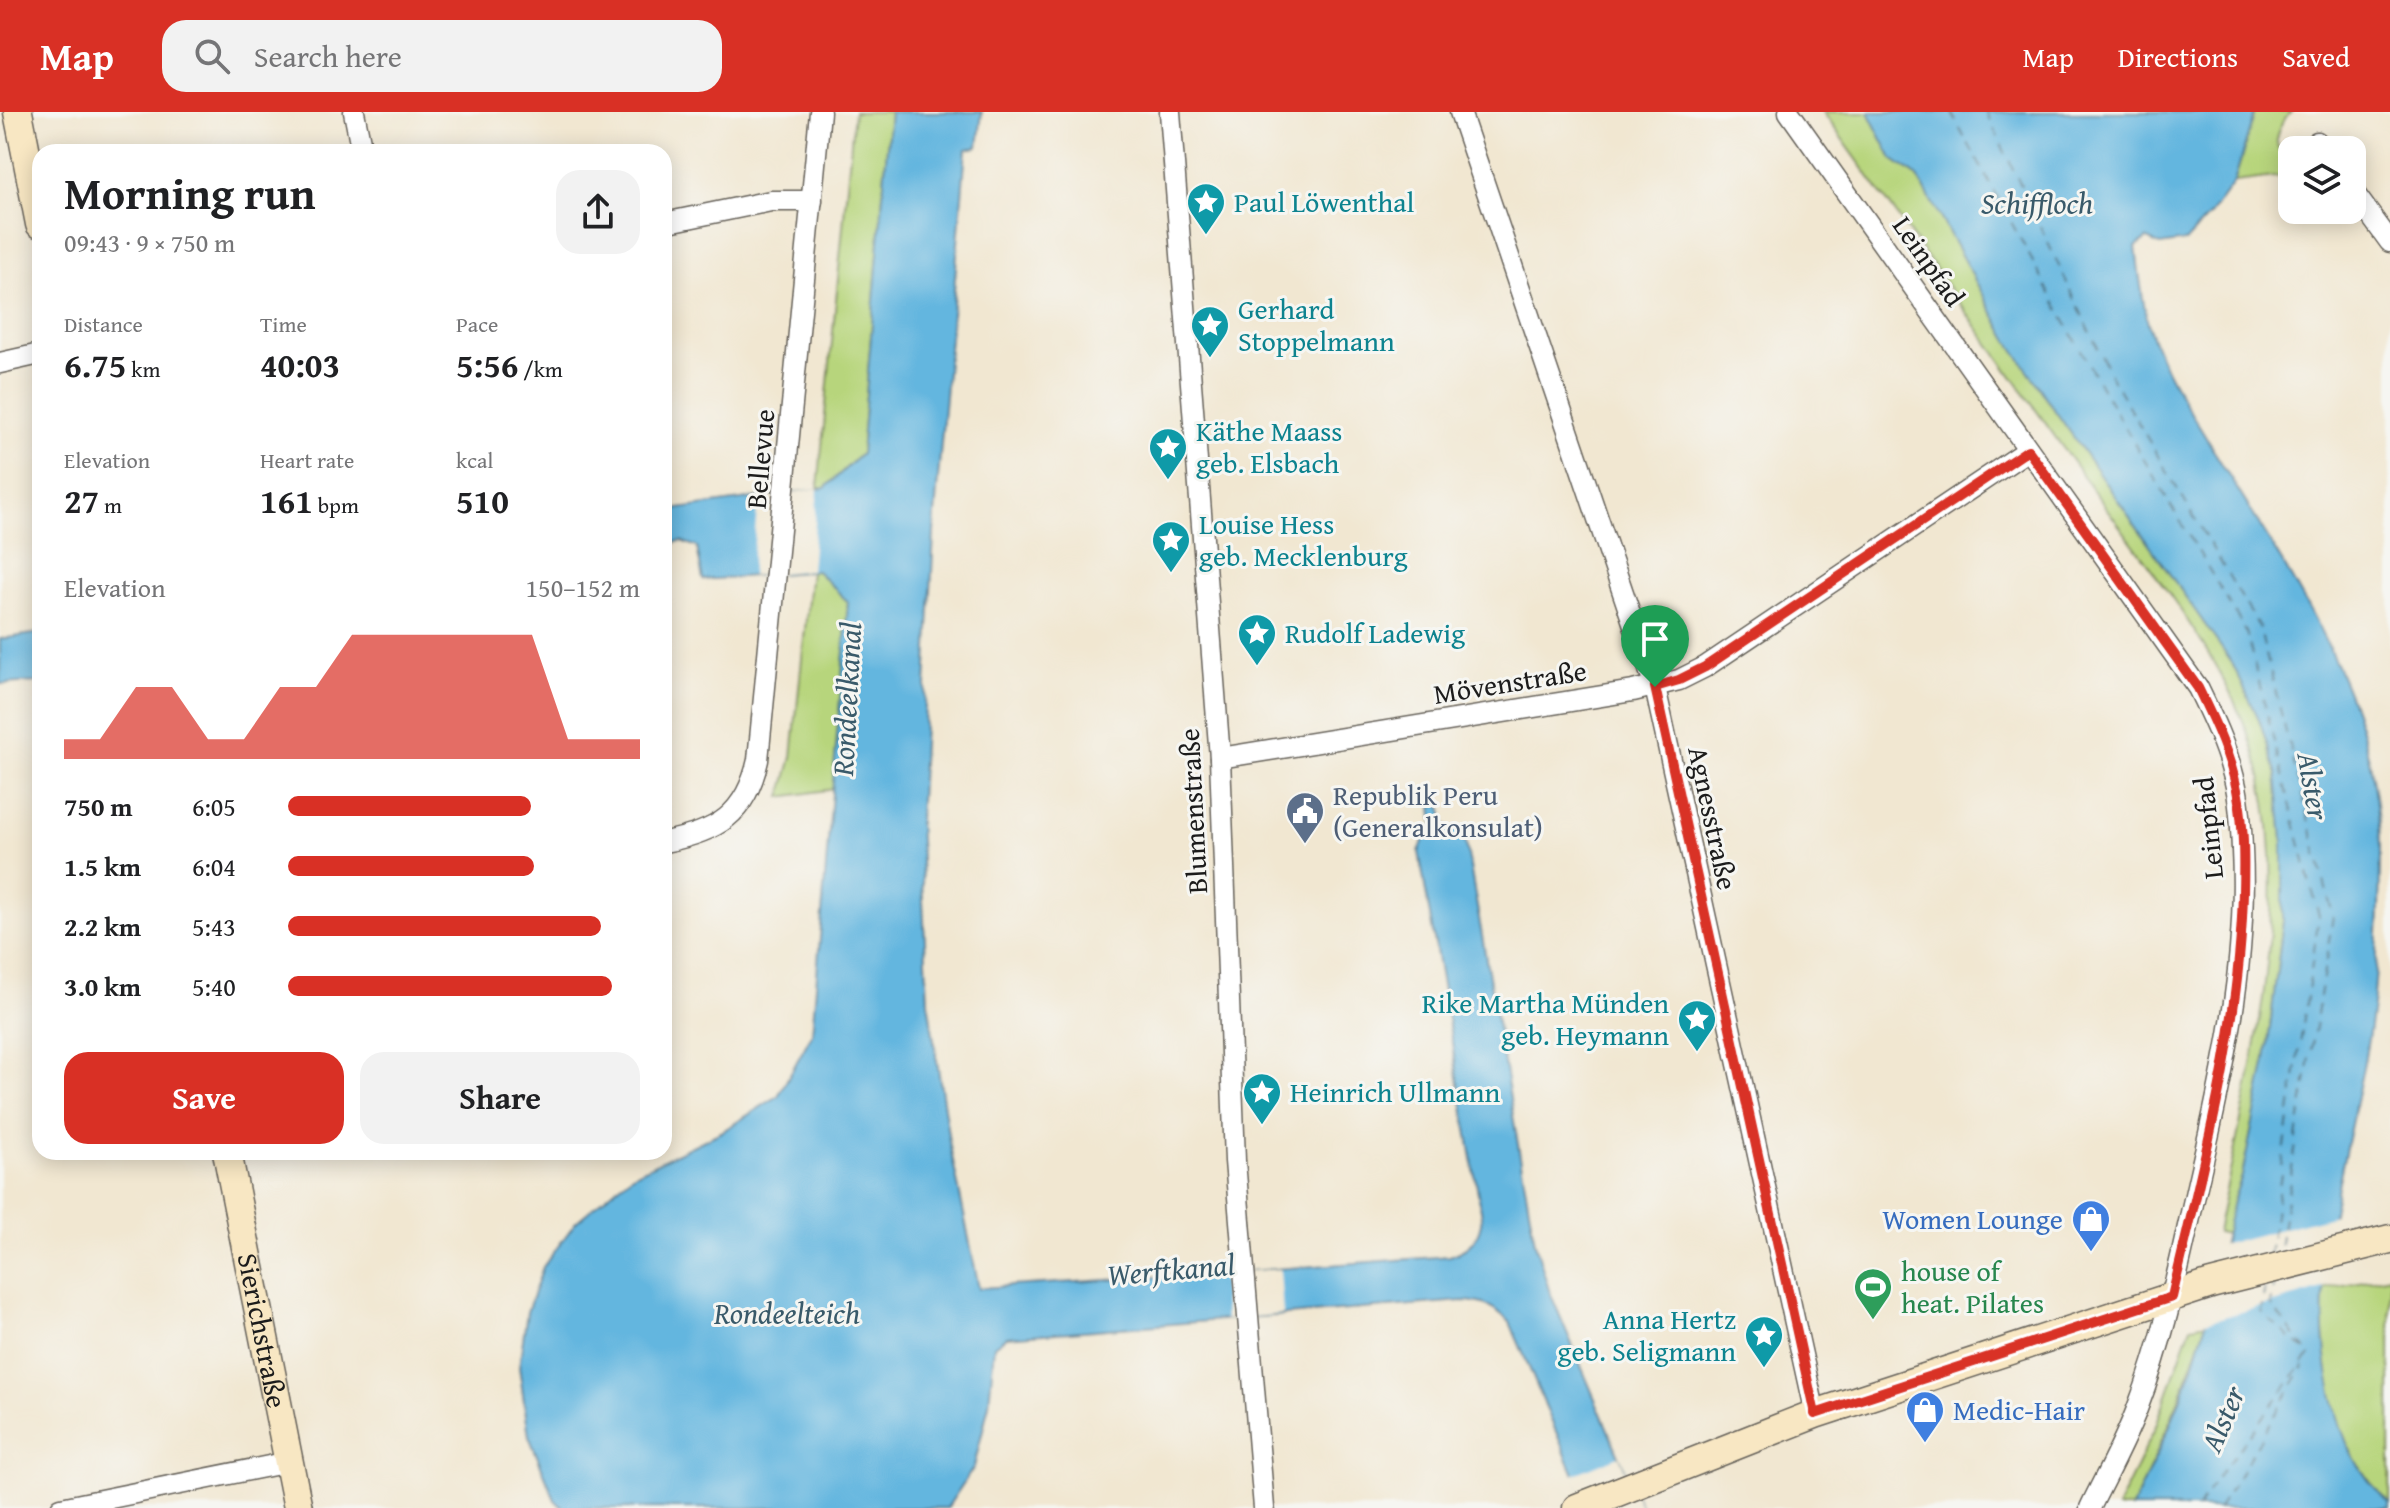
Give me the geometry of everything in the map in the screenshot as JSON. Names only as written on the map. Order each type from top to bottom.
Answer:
[{"type":"main road","points":[[18,112],[32,183]]},
{"type":"main road","name":"Sierichstraße","points":[[229,1160],[298,1508]]},
{"type":"main road","points":[[1581,1506],[1815,1414],[2211,1284],[2390,1239]]},
{"type":"street","points":[[354,112],[360,144]]},
{"type":"street","name":"Bellevue","points":[[672,840],[712,829],[738,806],[753,781],[758,760],[786,494],[820,112]]},
{"type":"street","name":"Blumenstraße","points":[[1170,112],[1220,758],[1235,1161],[1264,1508]]},
{"type":"street","name":"Agnesstraße","points":[[1460,112],[1655,687],[1815,1414]]},
{"type":"street","name":"Leinpfad","points":[[1789,112],[2198,688],[2219,731],[2235,779],[2241,818],[2243,870],[2242,919],[2232,1026],[2172,1297],[2136,1410],[2090,1508]]},
{"type":"street","points":[[672,221],[771,201],[812,201]]},
{"type":"street","points":[[2366,209],[2390,242]]},
{"type":"street","points":[[0,363],[32,356]]},
{"type":"street","name":"Mövenstraße","points":[[1220,758],[1655,687],[1679,680],[1705,667],[2028,450]]},
{"type":"street","points":[[61,1508],[289,1462]]},
{"type":"green space","points":[[854,112],[890,112],[861,454],[825,488],[818,488]]},
{"type":"green space","points":[[1823,112],[1868,112],[1892,159],[1918,177],[2007,338],[2232,663],[2259,719],[2277,775],[2283,840],[2283,921],[2266,1060],[2227,1234],[2217,1232],[2262,1007],[2272,891],[2270,835],[2262,781],[2251,741],[2214,663],[2165,588]]},
{"type":"green space","points":[[2255,112],[2291,112],[2278,130],[2278,177],[2234,182]]},
{"type":"green space","points":[[811,570],[817,571],[848,601],[834,789],[781,797],[792,757]]},
{"type":"green space","points":[[2390,1276],[2390,1503],[2369,1481],[2342,1431],[2328,1376],[2322,1289]]},
{"type":"green space","points":[[2206,1323],[2172,1417],[2132,1508],[2117,1508],[2155,1428],[2191,1326]]},
{"type":"water","points":[[890,112],[982,112],[978,147],[966,149],[935,514],[919,820],[928,1001],[949,1141],[979,1288],[1450,1256],[1473,1241],[1482,1216],[1419,852],[1426,833],[1434,827],[1432,806],[1441,804],[1445,825],[1462,833],[1466,843],[1535,1243],[1549,1290],[1641,1508],[1588,1508],[1510,1322],[1489,1306],[1463,1301],[1006,1337],[994,1346],[989,1404],[974,1467],[947,1508],[563,1508],[555,1500],[529,1436],[519,1367],[527,1312],[543,1267],[576,1222],[632,1175],[663,1160],[672,1160],[672,1156],[721,1132],[778,1096],[812,1034],[848,602],[817,571],[703,580],[697,547],[681,541],[672,543],[672,510],[825,488],[861,454]]},
{"type":"water","points":[[1868,112],[2255,112],[2234,182],[2209,216],[2186,241],[2160,245],[2147,239],[2136,247],[2147,317],[2161,359],[2325,640],[2347,689],[2364,740],[2376,793],[2380,866],[2374,996],[2367,1046],[2336,1194],[2324,1293],[2325,1343],[2340,1425],[2359,1467],[2390,1503],[2390,1508],[2132,1508],[2168,1430],[2206,1323],[2233,1201],[2242,1176],[2266,1060],[2283,921],[2283,840],[2277,775],[2259,719],[2232,663],[2049,402],[2007,338],[1918,177],[1892,159]]},
{"type":"water","points":[[32,634],[32,682],[0,684],[0,639]]},
{"type":"pier","points":[[818,488],[811,570],[751,576],[758,499]]},
{"type":"pier","points":[[2335,1215],[2326,1288],[2203,1323],[2220,1245]]},
{"type":"pier","points":[[1280,1269],[1283,1314],[1225,1320],[1222,1273]]},
{"type":"pier","points":[[1619,1456],[1641,1508],[1588,1508],[1572,1475]]},
{"type":"ferry route","points":[[1951,112],[2104,392],[2246,632],[2319,916],[2269,1255]]},
{"type":"ferry route","points":[[1986,112],[2113,380],[2259,627],[2333,916],[2278,1255]]},
{"type":"ferry route","points":[[2274,1281],[2270,1304],[2306,1350]]},
{"type":"ferry route","points":[[2198,1508],[2208,1490],[2310,1355],[2261,1312],[2265,1285]]},
{"type":"ferry route","points":[[2219,1508],[2305,1365]]},
{"type":"place","name":"Paul Löwenthal","points":[[1206,236]]},
{"type":"place","name":"Gerhard Stoppelmann","points":[[1210,359]]},
{"type":"place","name":"Käthe Maass geb. Elsbach","points":[[1168,481]]},
{"type":"place","name":"Louise Hess geb. Mecklenburg","points":[[1171,574]]},
{"type":"place","name":"Rudolf Ladewig","points":[[1257,667]]},
{"type":"place","name":"Republik Peru (Generalkonsulat)","points":[[1305,845]]},
{"type":"place","name":"Rike Martha Münden geb. Heymann","points":[[1697,1053]]},
{"type":"place","name":"Heinrich Ullmann","points":[[1262,1126]]},
{"type":"place","name":"Women Lounge","points":[[2091,1253]]},
{"type":"place","name":"house of heat. Pilates","points":[[1873,1321]]},
{"type":"place","name":"Anna Hertz geb. Seligmann","points":[[1764,1369]]},
{"type":"place","name":"Medic-Hair","points":[[1925,1444]]},
{"type":"route","points":[[2028,450],[2198,688],[2219,731],[2235,779],[2241,818],[2243,870],[2242,919],[2232,1026],[2172,1297],[1815,1414],[1655,687],[1679,680],[1705,667],[2028,450]]},
{"type":"water label","name":"Schiffloch","points":[[2037,204]]},
{"type":"water label","name":"Rondeelkanal","points":[[847,699]]},
{"type":"water label","name":"Alster","points":[[2313,786]]},
{"type":"water label","name":"Werftkanal","points":[[1171,1270]]},
{"type":"water label","name":"Rondeelteich","points":[[787,1314]]},
{"type":"water label","name":"Alster","points":[[2223,1419]]}]
